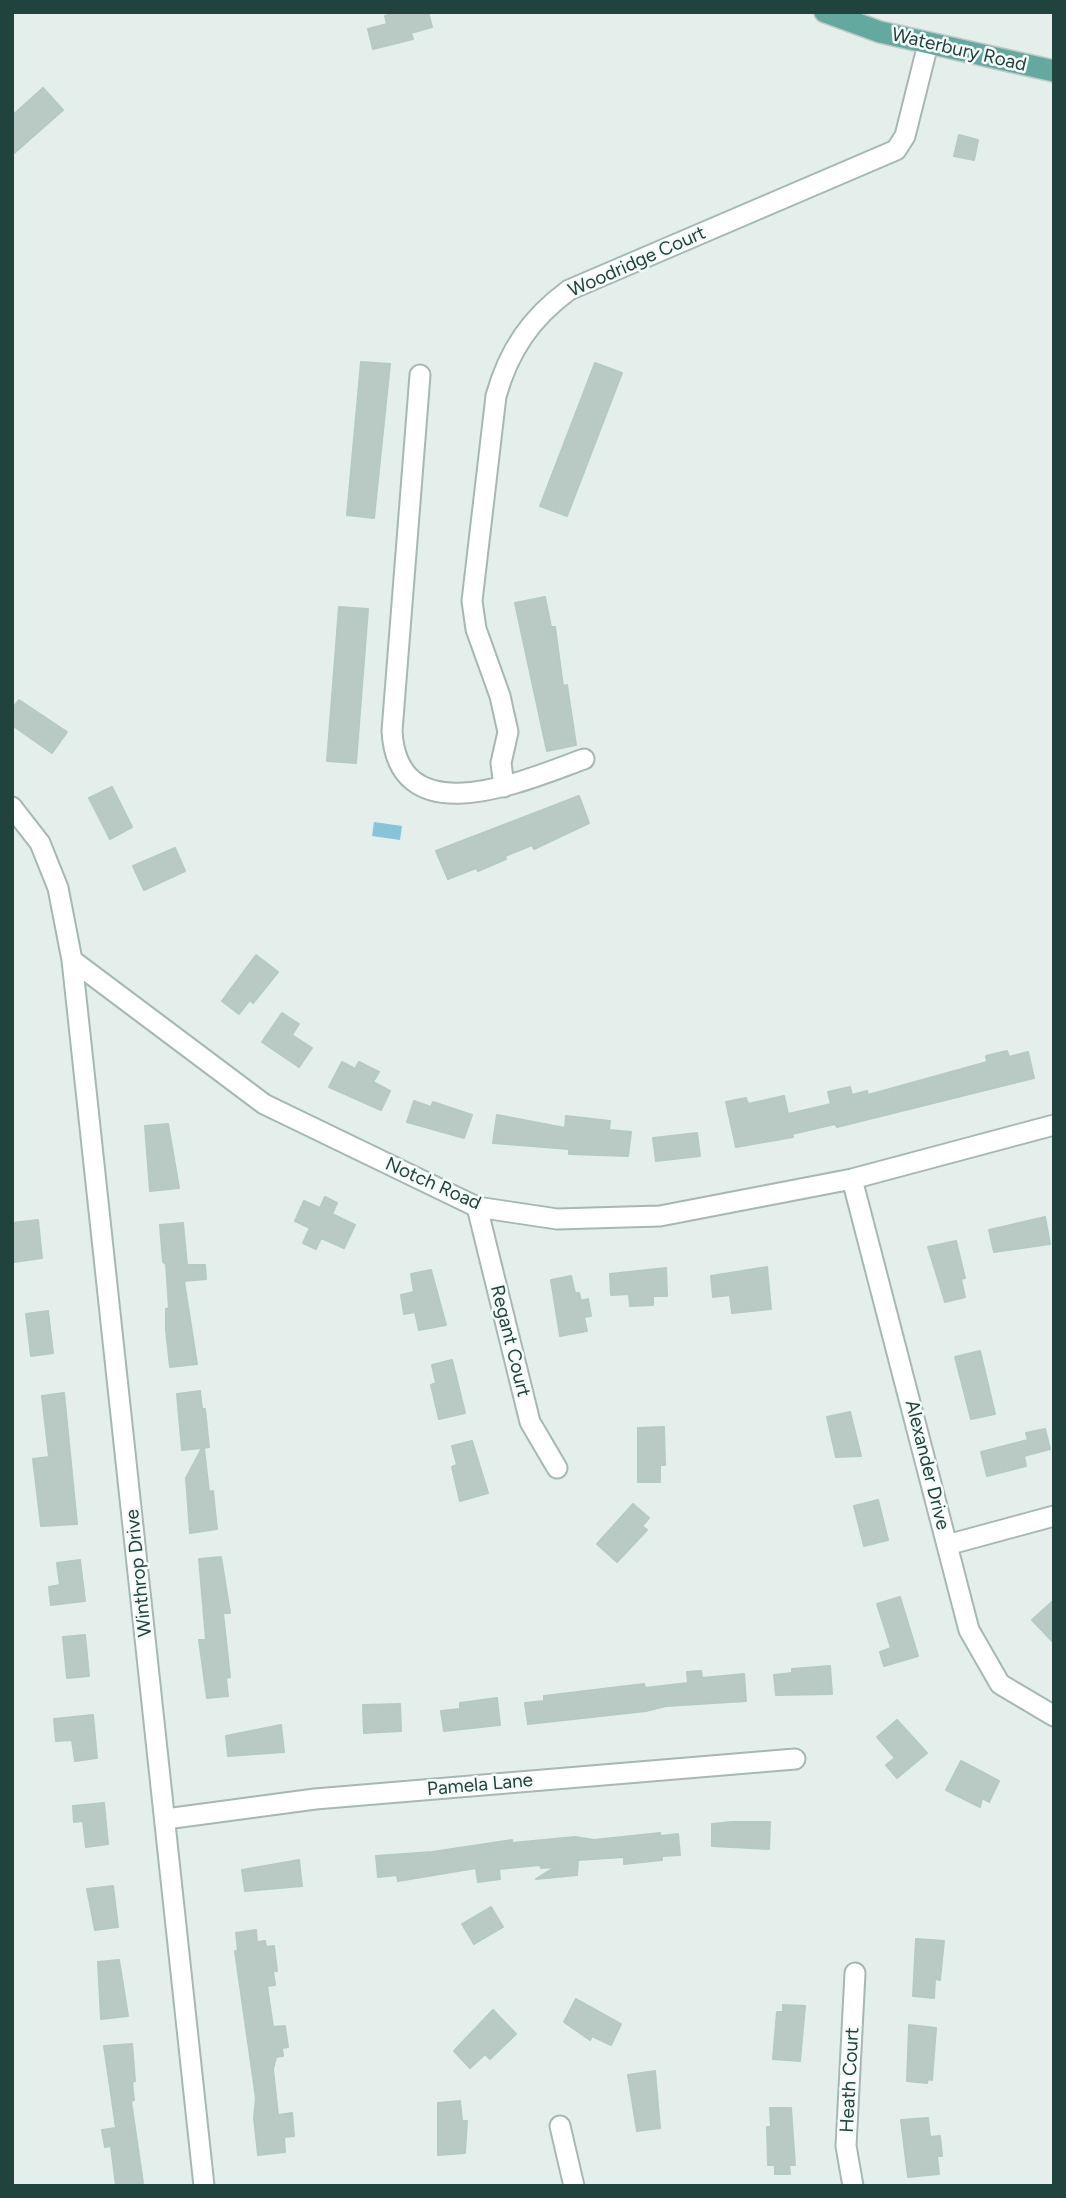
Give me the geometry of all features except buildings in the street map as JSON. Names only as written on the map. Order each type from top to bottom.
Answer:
[{"type":"main road","name":"Waterbury Road","points":[[825,12],[880,32],[1054,71]]},
{"type":"street","name":"Woodridge Court","points":[[504,787],[501,763],[508,732],[500,696],[476,629],[472,601],[496,396],[504,369],[521,337],[547,307],[583,283],[896,150],[905,136],[928,44]]},
{"type":"street","points":[[419,375],[393,744],[411,776],[437,791],[474,794],[504,787],[584,759]]},
{"type":"street","points":[[12,807],[40,843],[58,888],[72,960]]},
{"type":"street","name":"Notch Road","points":[[72,960],[264,1104],[477,1207],[557,1219],[660,1216],[852,1179],[1054,1125]]},
{"type":"street","name":"Winthrop Drive","points":[[72,960],[204,2186]]},
{"type":"street","name":"Alexander Drive","points":[[852,1179],[969,1630],[1000,1684],[1054,1716]]},
{"type":"street","name":"Regant Court","points":[[477,1207],[530,1422],[558,1468]]},
{"type":"street","points":[[947,1545],[1054,1516]]},
{"type":"street","name":"Pamela Lane","points":[[166,1819],[315,1799],[795,1759]]},
{"type":"street","name":"Heath Court","points":[[853,2186],[846,2146],[855,1973]]},
{"type":"street","points":[[560,2126],[574,2186]]},
{"type":"water","points":[[374,822],[402,826],[400,840],[372,836]]}]
